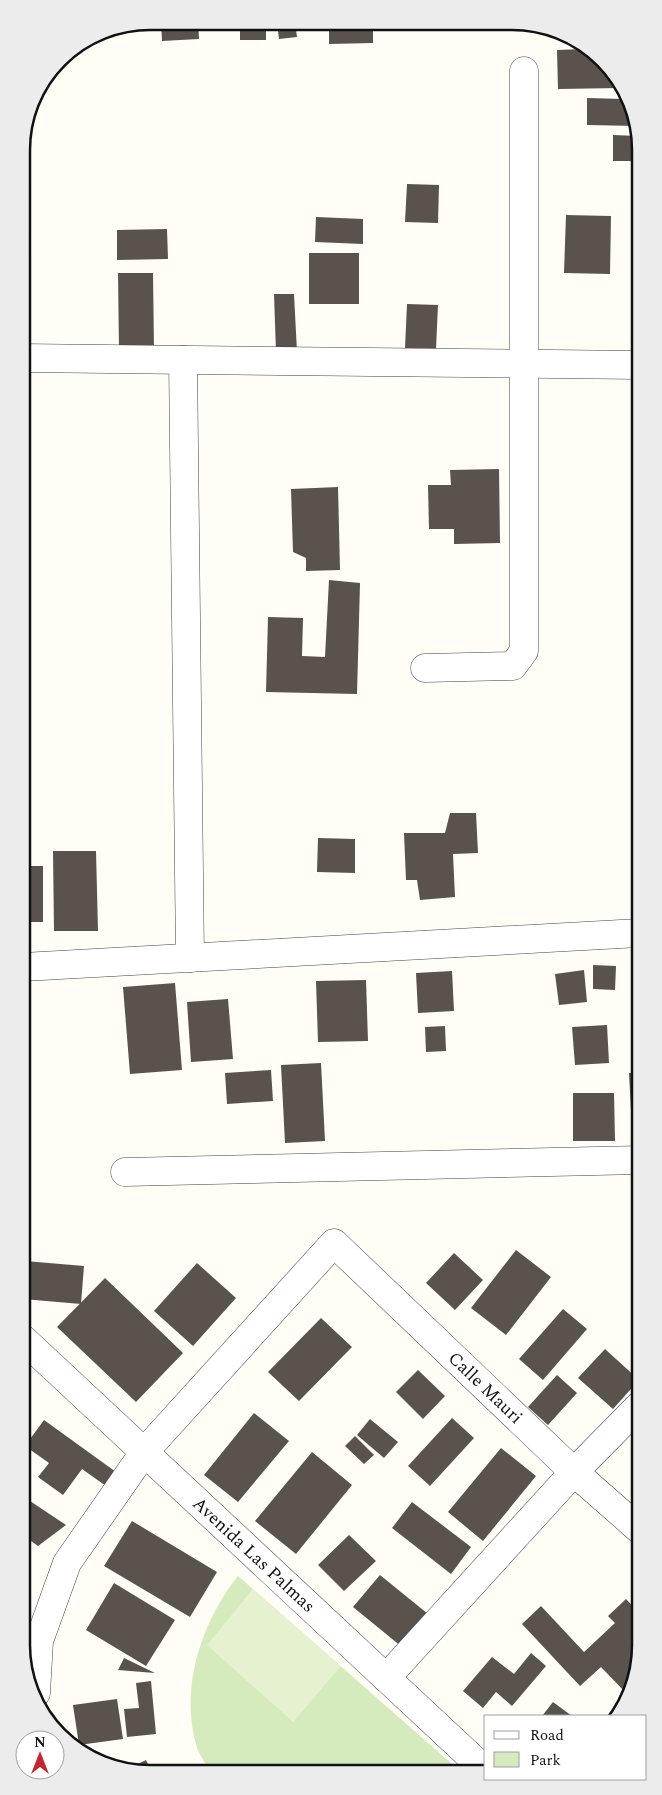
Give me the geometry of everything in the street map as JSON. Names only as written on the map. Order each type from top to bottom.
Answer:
[{"type":"street","points":[[425,668],[512,666],[524,651],[524,71]]},
{"type":"street","points":[[30,358],[632,365]]},
{"type":"street","points":[[184,360],[190,958]]},
{"type":"street","points":[[30,967],[632,933]]},
{"type":"street","points":[[125,1172],[632,1160]]},
{"type":"street","name":"Calle Mauri","points":[[145,1451],[334,1243],[574,1472],[632,1523]]},
{"type":"street","name":"Avenida Las Palmas","points":[[30,1345],[480,1765]]},
{"type":"street","points":[[386,1678],[574,1472],[632,1413]]},
{"type":"street","points":[[37,1684],[39,1641],[67,1562],[145,1451]]},
{"type":"green space","points":[[238,1576],[453,1765],[206,1765],[197,1748],[192,1726],[192,1680],[204,1635],[213,1614]]},
{"type":"green space","points":[[253,1589],[341,1666],[293,1722],[207,1645]]},
{"type":"building","points":[[161,30],[198,30],[199,39],[162,41]]},
{"type":"building","points":[[240,30],[266,30],[266,40],[240,40]]},
{"type":"building","points":[[278,30],[296,30],[297,37],[279,39]]},
{"type":"building","points":[[329,30],[373,30],[373,43],[329,44]]},
{"type":"building","points":[[557,50],[578,50],[597,65],[615,88],[558,89]]},
{"type":"building","points":[[587,98],[621,99],[630,126],[587,125]]},
{"type":"building","points":[[613,135],[631,136],[632,161],[613,161]]},
{"type":"building","points":[[407,184],[439,185],[438,223],[405,222]]},
{"type":"building","points":[[566,215],[611,216],[610,274],[564,273]]},
{"type":"building","points":[[316,217],[363,219],[363,244],[315,242]]},
{"type":"building","points":[[167,229],[168,259],[117,260],[117,230]]},
{"type":"building","points":[[309,253],[359,253],[359,304],[309,304]]},
{"type":"building","points":[[118,273],[153,273],[154,350],[119,350]]},
{"type":"building","points":[[274,294],[294,294],[297,352],[276,352]]},
{"type":"building","points":[[407,304],[438,305],[436,349],[405,348]]},
{"type":"building","points":[[499,469],[500,543],[454,544],[454,529],[429,529],[428,485],[451,485],[450,470]]},
{"type":"building","points":[[338,487],[340,570],[306,571],[306,558],[293,552],[291,489]]},
{"type":"building","points":[[329,580],[360,583],[357,694],[266,692],[268,617],[303,618],[302,656],[325,657]]},
{"type":"building","points":[[450,813],[476,813],[478,853],[453,854],[455,897],[420,900],[417,880],[406,880],[404,833],[445,833]]},
{"type":"building","points":[[318,838],[355,839],[355,873],[317,872]]},
{"type":"building","points":[[53,851],[96,851],[98,931],[54,931]]},
{"type":"building","points":[[30,866],[43,866],[43,922],[30,922]]},
{"type":"building","points":[[593,965],[616,966],[615,990],[593,989]]},
{"type":"building","points":[[584,970],[587,1002],[559,1005],[555,974]]},
{"type":"building","points":[[452,971],[454,1011],[418,1013],[416,973]]},
{"type":"building","points":[[366,980],[368,1041],[318,1042],[316,981]]},
{"type":"building","points":[[175,983],[182,1070],[130,1074],[123,987]]},
{"type":"building","points":[[228,999],[233,1059],[191,1062],[187,1002]]},
{"type":"building","points":[[607,1025],[609,1063],[575,1065],[572,1027]]},
{"type":"building","points":[[445,1026],[446,1051],[426,1052],[425,1027]]},
{"type":"building","points":[[321,1063],[325,1141],[285,1143],[281,1065]]},
{"type":"building","points":[[271,1070],[273,1101],[227,1104],[225,1073]]},
{"type":"building","points":[[629,1073],[632,1073],[632,1130]]},
{"type":"building","points":[[573,1093],[614,1093],[615,1141],[573,1141]]},
{"type":"building","points":[[516,1250],[551,1277],[506,1335],[471,1308]]},
{"type":"building","points":[[454,1253],[483,1280],[455,1310],[426,1283]]},
{"type":"building","points":[[30,1261],[84,1266],[81,1304],[30,1300]]},
{"type":"building","points":[[197,1263],[236,1298],[193,1346],[154,1311]]},
{"type":"building","points":[[105,1278],[183,1353],[136,1402],[57,1327]]},
{"type":"building","points":[[563,1309],[587,1329],[543,1380],[519,1359]]},
{"type":"building","points":[[321,1318],[352,1347],[299,1401],[268,1372]]},
{"type":"building","points":[[605,1349],[632,1374],[632,1388],[613,1409],[578,1378]]},
{"type":"building","points":[[418,1370],[445,1396],[423,1419],[396,1392]]},
{"type":"building","points":[[557,1375],[577,1393],[548,1425],[528,1407]]},
{"type":"building","points":[[254,1413],[289,1441],[238,1502],[204,1475]]},
{"type":"building","points":[[452,1418],[474,1438],[430,1486],[408,1466]]},
{"type":"building","points":[[370,1419],[398,1442],[384,1458],[357,1435]]},
{"type":"building","points":[[44,1420],[116,1472],[106,1486],[82,1469],[63,1495],[38,1477],[49,1463],[30,1450],[30,1439]]},
{"type":"building","points":[[355,1436],[374,1455],[364,1464],[345,1446]]},
{"type":"building","points":[[501,1448],[536,1476],[483,1541],[448,1512]]},
{"type":"building","points":[[312,1452],[352,1485],[296,1554],[255,1521]]},
{"type":"building","points":[[30,1501],[66,1525],[38,1546],[30,1540]]},
{"type":"building","points":[[412,1502],[471,1547],[451,1574],[392,1528]]},
{"type":"building","points":[[132,1521],[217,1572],[190,1617],[104,1566]]},
{"type":"building","points":[[349,1535],[376,1561],[344,1591],[318,1565]]},
{"type":"building","points":[[380,1575],[428,1614],[402,1647],[353,1607]]},
{"type":"building","points":[[114,1583],[175,1620],[146,1666],[86,1630]]},
{"type":"building","points":[[626,1599],[632,1605],[632,1652],[623,1690],[601,1667],[580,1686],[522,1624],[541,1606],[584,1652],[615,1623],[608,1616]]},
{"type":"building","points":[[531,1653],[546,1666],[512,1706],[496,1692],[483,1708],[463,1691],[492,1657],[514,1674]]},
{"type":"building","points":[[124,1658],[155,1673],[118,1670]]},
{"type":"building","points":[[151,1681],[156,1734],[127,1737],[124,1709],[139,1708],[136,1683]]},
{"type":"building","points":[[117,1699],[123,1739],[83,1744],[78,1741],[73,1705]]},
{"type":"building","points":[[553,1702],[571,1715],[543,1715]]},
{"type":"building","points":[[146,1760],[148,1765],[143,1765],[137,1764]]}]
